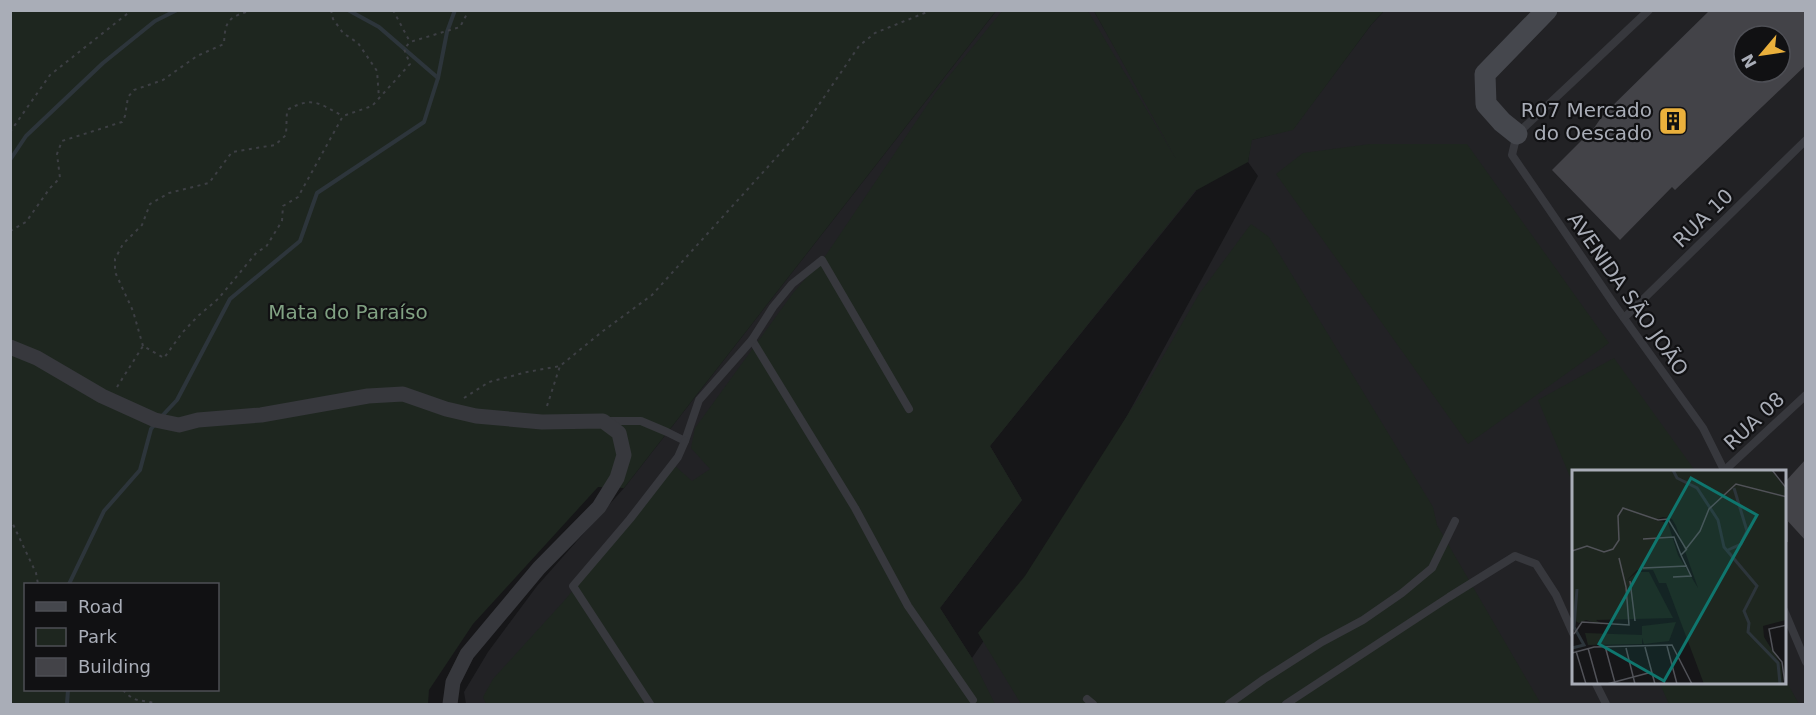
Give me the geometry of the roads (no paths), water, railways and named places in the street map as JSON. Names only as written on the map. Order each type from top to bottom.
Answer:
[{"type":"street","points":[[1517,134],[1502,122],[1486,104],[1485,74],[1547,10]]},
{"type":"street","points":[[10,347],[37,358],[110,399],[157,421],[179,425],[198,420],[261,415],[368,396],[403,394],[446,409],[476,416],[542,422],[603,421],[619,433],[624,455],[617,478],[599,507],[539,568],[467,654],[453,682],[450,705]]},
{"type":"lane","points":[[1517,134],[1649,10]]},
{"type":"lane","name":"AVENIDA SÃO JOÃO","points":[[1517,134],[1512,155],[1703,428],[1724,470]]},
{"type":"lane","name":"RUA 10","points":[[1624,318],[1805,142]]},
{"type":"lane","points":[[650,705],[573,586],[630,519],[678,457],[699,400],[752,340],[773,307],[792,284],[822,260],[909,410]]},
{"type":"lane","points":[[752,340],[855,508],[908,606],[973,700]]},
{"type":"lane","name":"RUA 08","points":[[1726,470],[1806,395]]},
{"type":"lane","points":[[603,421],[641,421],[685,441]]},
{"type":"lane","points":[[1229,705],[1264,679],[1402,594],[1432,568],[1455,522]]},
{"type":"lane","points":[[1286,705],[1515,555],[1536,564],[1556,595],[1572,631]]},
{"type":"lane","points":[[1786,612],[1805,659]]},
{"type":"lane","points":[[1596,685],[1606,705]]},
{"type":"waterway","points":[[10,160],[26,136],[103,63],[155,21],[177,10]]},
{"type":"waterway","points":[[348,10],[379,27],[438,78]]},
{"type":"waterway","points":[[162,416],[177,400],[230,299],[300,241],[317,193],[424,122],[438,78],[447,32],[455,10]]},
{"type":"waterway","points":[[69,583],[104,511],[140,470],[151,429],[155,424]]},
{"type":"waterway","points":[[67,704],[68,691]]},
{"type":"place","name":"R07 Mercado do Oescado","points":[[1673,121]]},
{"type":"park label","name":"Mata do Paraíso","points":[[348,312]]}]
